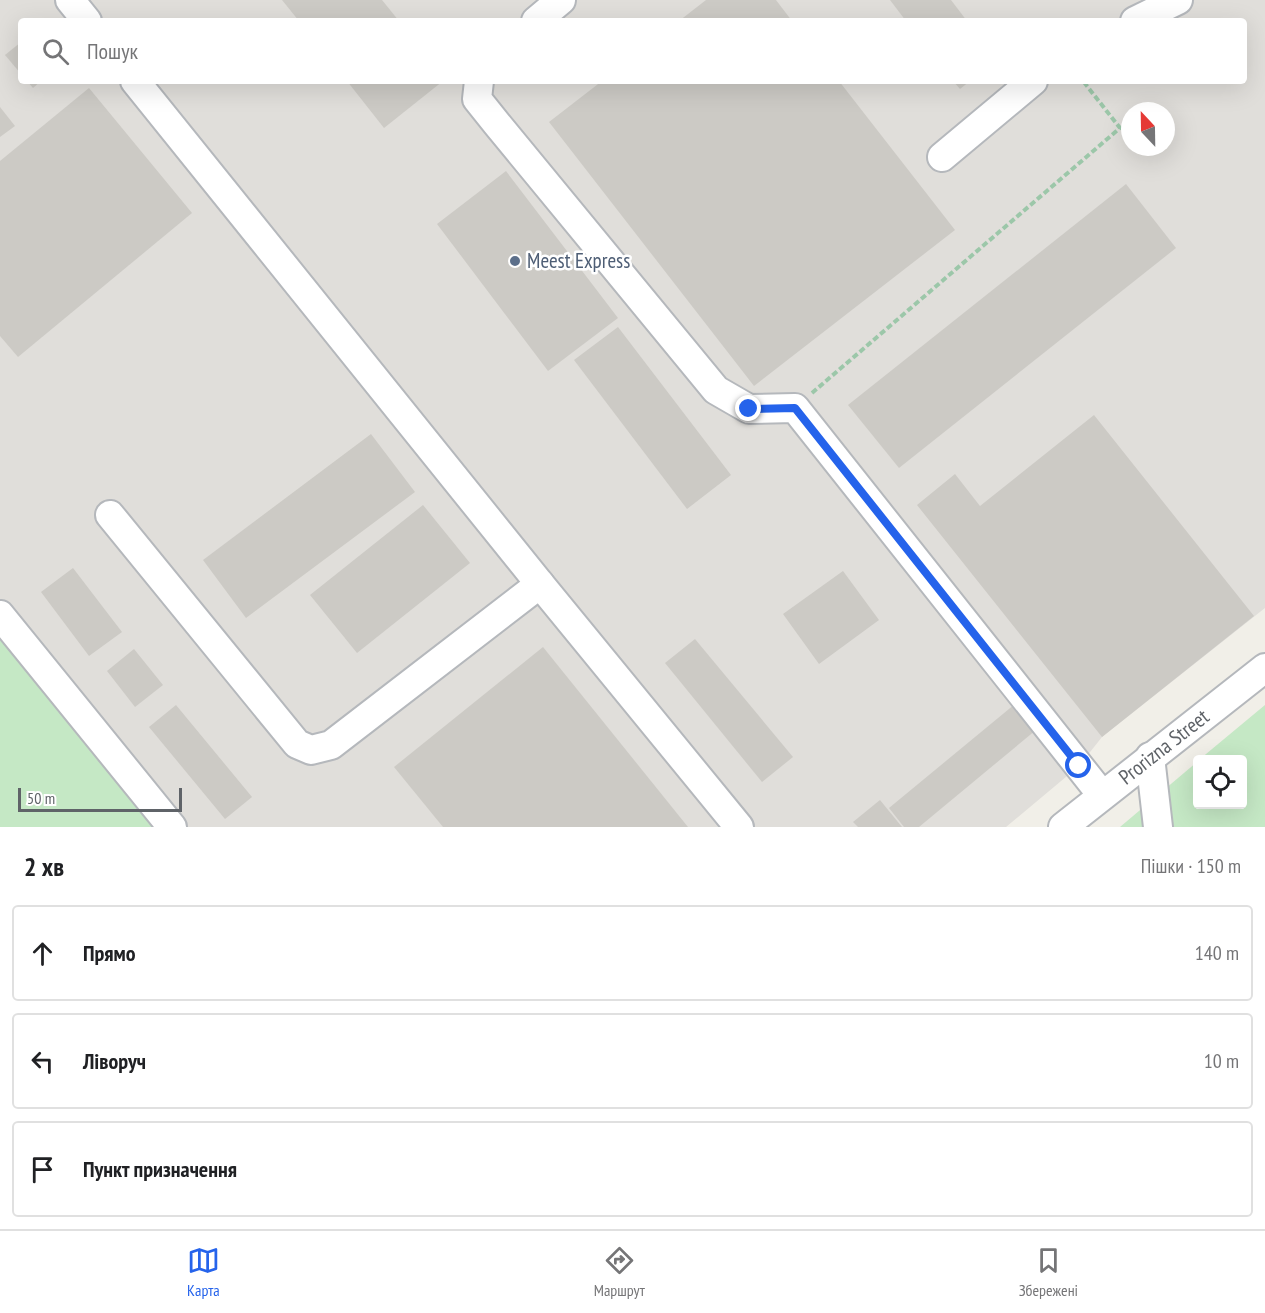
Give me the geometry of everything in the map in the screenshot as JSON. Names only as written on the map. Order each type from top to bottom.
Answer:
[{"type":"street","points":[[70,0],[85,18]]},
{"type":"street","points":[[540,18],[561,0]]},
{"type":"street","points":[[1142,18],[1178,0]]},
{"type":"street","points":[[137,84],[739,827]]},
{"type":"street","points":[[479,84],[477,99],[716,390],[749,409],[795,408],[1102,795]]},
{"type":"street","points":[[942,157],[1029,84]]},
{"type":"street","points":[[110,515],[297,744],[311,750],[331,745],[540,584]]},
{"type":"street","points":[[0,615],[172,827]]},
{"type":"street","name":"Prorizna Street","points":[[1063,827],[1265,668]]},
{"type":"street","points":[[1150,757],[1158,827]]},
{"type":"path","points":[[795,408],[1120,128],[1085,84]]},
{"type":"shaded area","points":[[0,0],[1265,0],[1265,608],[1102,737],[1079,766],[1006,827],[172,827],[0,615]]},
{"type":"green space","points":[[0,615],[172,827],[0,827]]},
{"type":"green space","points":[[1265,705],[1265,827],[1120,827],[1193,765],[1193,809],[1247,809],[1247,755],[1205,755]]},
{"type":"building","points":[[282,0],[382,0],[397,18],[297,18]]},
{"type":"building","points":[[706,0],[776,0],[790,18],[683,18]]},
{"type":"building","points":[[890,0],[951,0],[965,18],[904,18]]},
{"type":"building","points":[[18,44],[18,70],[5,55]]},
{"type":"building","points":[[349,84],[439,84],[384,128]]},
{"type":"building","points":[[598,84],[841,84],[955,230],[754,386],[549,122]]},
{"type":"building","points":[[956,84],[966,84],[960,89]]},
{"type":"building","points":[[89,88],[192,213],[18,357],[0,336],[0,161]]},
{"type":"building","points":[[0,107],[15,126],[0,137]]},
{"type":"building","points":[[506,171],[618,318],[548,371],[437,224]]},
{"type":"building","points":[[1126,184],[1176,248],[899,468],[848,405]]},
{"type":"building","points":[[618,327],[731,475],[687,509],[574,360]]},
{"type":"building","points":[[1094,415],[1254,616],[1102,737],[917,505],[955,474],[980,506]]},
{"type":"building","points":[[371,434],[415,492],[246,618],[203,560]]},
{"type":"building","points":[[423,505],[470,563],[357,653],[310,595]]},
{"type":"building","points":[[73,568],[122,632],[89,656],[41,592]]},
{"type":"building","points":[[843,571],[879,620],[819,664],[783,614]]},
{"type":"building","points":[[695,639],[793,757],[762,782],[665,663]]},
{"type":"building","points":[[543,647],[688,827],[443,827],[394,767]]},
{"type":"building","points":[[134,649],[163,685],[135,707],[107,671]]},
{"type":"building","points":[[1015,704],[1036,730],[919,827],[904,827],[889,808]]},
{"type":"building","points":[[176,705],[252,797],[225,819],[149,727]]},
{"type":"building","points":[[880,800],[902,827],[858,827],[853,822]]},
{"type":"place","name":"Meest Express","points":[[515,261]]},
{"type":"route","points":[[749,409],[795,408],[1079,766]]}]
